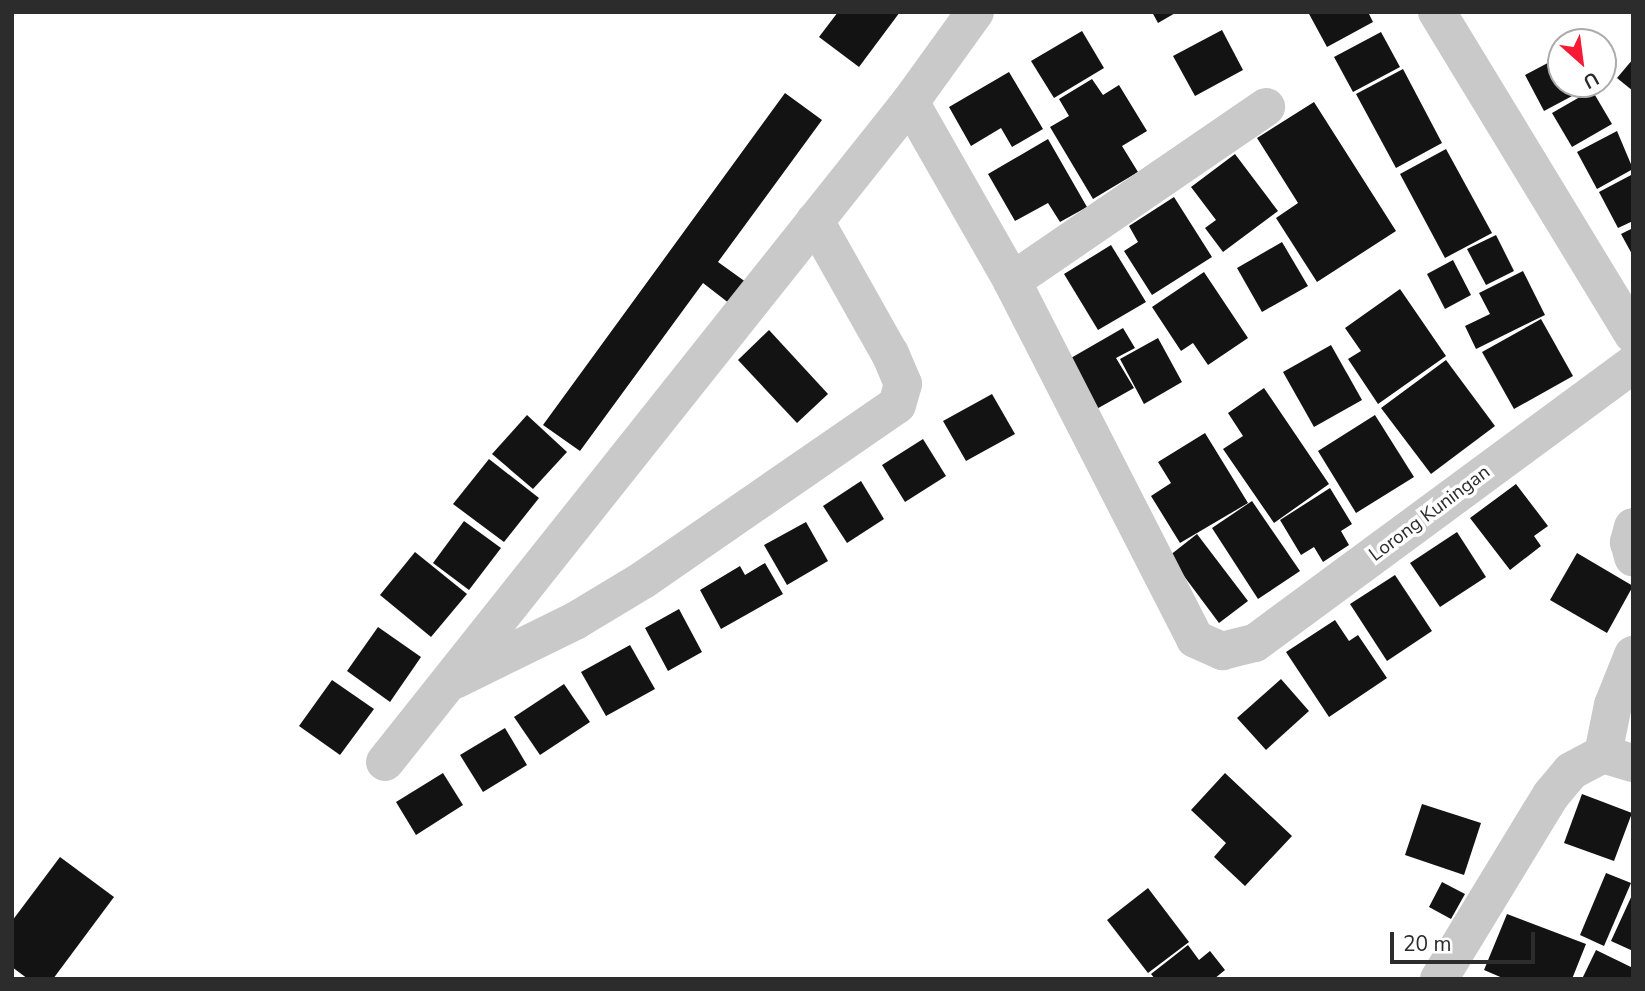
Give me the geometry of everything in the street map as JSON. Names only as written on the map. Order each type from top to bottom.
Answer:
[{"type":"street","points":[[385,762],[910,102],[975,12]]},
{"type":"street","points":[[1437,12],[1633,334]]},
{"type":"street","points":[[910,102],[1012,281],[1266,107]]},
{"type":"street","points":[[449,683],[539,641],[643,580],[897,405],[902,384],[890,354],[816,220]]},
{"type":"street","name":"Lorong Kuningan","points":[[1012,281],[1195,639],[1222,651],[1255,643],[1633,364]]},
{"type":"street","points":[[1633,527],[1629,542],[1633,557]]},
{"type":"street","points":[[1439,979],[1551,795],[1571,771],[1618,758],[1613,705],[1633,655]]},
{"type":"building","points":[[838,12],[900,12],[859,67],[819,37]]},
{"type":"building","points":[[1152,12],[1177,12],[1158,23]]},
{"type":"building","points":[[1308,12],[1368,12],[1373,22],[1327,47]]},
{"type":"building","points":[[1222,30],[1243,70],[1195,96],[1173,56]]},
{"type":"building","points":[[1082,31],[1104,68],[1054,98],[1031,61]]},
{"type":"building","points":[[1381,32],[1400,67],[1353,92],[1334,57]]},
{"type":"building","points":[[1633,59],[1633,91],[1617,78]]},
{"type":"building","points":[[1547,63],[1547,98],[1568,98],[1544,111],[1525,75]]},
{"type":"building","points":[[1403,69],[1442,143],[1396,168],[1356,94]]},
{"type":"building","points":[[1009,72],[1043,129],[1012,147],[1001,128],[971,146],[949,107]]},
{"type":"building","points":[[1092,79],[1103,95],[1119,85],[1147,131],[1122,146],[1138,172],[1093,199],[1050,127],[1069,116],[1059,99]]},
{"type":"building","points":[[785,93],[822,120],[718,262],[750,285],[734,307],[703,283],[580,451],[543,425]]},
{"type":"building","points":[[1578,98],[1597,98],[1612,124],[1572,147],[1552,113]]},
{"type":"building","points":[[1314,102],[1396,231],[1317,282],[1276,218],[1298,203],[1257,138]]},
{"type":"building","points":[[1617,131],[1633,169],[1597,189],[1577,152]]},
{"type":"building","points":[[1048,139],[1087,207],[1060,222],[1048,203],[1015,221],[988,174]]},
{"type":"building","points":[[1446,149],[1492,233],[1445,258],[1400,174]]},
{"type":"building","points":[[1235,154],[1278,211],[1223,252],[1205,228],[1216,220],[1191,187]]},
{"type":"building","points":[[1633,174],[1633,221],[1618,228],[1599,192]]},
{"type":"building","points":[[1174,197],[1212,257],[1152,295],[1124,251],[1138,242],[1129,226]]},
{"type":"building","points":[[1633,228],[1633,256],[1621,234]]},
{"type":"building","points":[[1496,235],[1514,271],[1486,285],[1467,249]]},
{"type":"building","points":[[1282,242],[1308,286],[1262,312],[1237,268]]},
{"type":"building","points":[[1111,245],[1146,302],[1098,330],[1064,274]]},
{"type":"building","points":[[1453,260],[1471,295],[1445,309],[1427,274]]},
{"type":"building","points":[[1523,271],[1545,315],[1476,349],[1465,326],[1490,314],[1479,293]]},
{"type":"building","points":[[1204,272],[1248,338],[1208,365],[1193,343],[1181,351],[1152,307]]},
{"type":"building","points":[[1400,289],[1446,356],[1378,404],[1348,359],[1361,351],[1345,328]]},
{"type":"building","points":[[1541,319],[1573,376],[1514,409],[1482,352]]},
{"type":"building","points":[[1123,328],[1135,348],[1116,358],[1134,388],[1093,411],[1064,362]]},
{"type":"building","points":[[769,330],[828,394],[797,423],[738,360]]},
{"type":"building","points":[[1158,338],[1182,382],[1144,404],[1120,359]]},
{"type":"building","points":[[1331,345],[1362,400],[1314,427],[1283,372]]},
{"type":"building","points":[[1446,360],[1495,426],[1431,474],[1381,408]]},
{"type":"building","points":[[1264,388],[1329,484],[1274,523],[1223,449],[1243,436],[1228,413]]},
{"type":"building","points":[[992,394],[1015,434],[966,461],[943,421]]},
{"type":"building","points":[[527,415],[567,452],[533,489],[492,454]]},
{"type":"building","points":[[1375,415],[1414,477],[1356,513],[1318,451]]},
{"type":"building","points":[[1205,433],[1248,503],[1180,543],[1151,496],[1171,483],[1158,462]]},
{"type":"building","points":[[923,439],[946,476],[905,502],[882,465]]},
{"type":"building","points":[[489,459],[539,498],[504,542],[453,504]]},
{"type":"building","points":[[861,481],[884,519],[847,543],[823,506]]},
{"type":"building","points":[[1516,484],[1548,526],[1534,536],[1541,546],[1510,570],[1470,518]]},
{"type":"building","points":[[1330,488],[1352,524],[1341,531],[1349,545],[1323,562],[1314,547],[1301,555],[1280,520]]},
{"type":"building","points":[[1252,501],[1300,571],[1258,599],[1212,528]]},
{"type":"building","points":[[464,521],[501,548],[469,590],[433,563]]},
{"type":"building","points":[[806,522],[828,561],[787,585],[764,545]]},
{"type":"building","points":[[1457,532],[1486,577],[1440,607],[1410,563]]},
{"type":"building","points":[[1197,534],[1248,601],[1219,623],[1169,556]]},
{"type":"building","points":[[415,552],[467,594],[431,637],[380,595]]},
{"type":"building","points":[[1577,553],[1633,586],[1607,633],[1550,600]]},
{"type":"building","points":[[765,563],[783,594],[721,629],[700,590],[740,566],[745,575]]},
{"type":"building","points":[[1395,575],[1432,631],[1387,661],[1350,604]]},
{"type":"building","points":[[679,609],[702,652],[668,671],[645,628]]},
{"type":"building","points":[[1335,620],[1349,641],[1358,635],[1387,678],[1329,717],[1286,652]]},
{"type":"building","points":[[378,627],[421,657],[390,702],[347,671]]},
{"type":"building","points":[[630,645],[655,689],[606,716],[581,672]]},
{"type":"building","points":[[1281,679],[1309,711],[1266,750],[1237,718]]},
{"type":"building","points":[[332,680],[374,709],[340,755],[299,726]]},
{"type":"building","points":[[564,684],[590,722],[540,755],[514,717]]},
{"type":"building","points":[[505,728],[527,765],[483,792],[460,755]]},
{"type":"building","points":[[443,773],[463,805],[416,835],[396,802]]},
{"type":"building","points":[[1225,773],[1292,836],[1245,886],[1214,857],[1226,843],[1191,810]]},
{"type":"building","points":[[1582,794],[1632,813],[1614,861],[1564,843]]},
{"type":"building","points":[[1422,804],[1481,823],[1464,875],[1405,855]]},
{"type":"building","points":[[60,857],[114,897],[53,979],[28,979],[12,967],[12,921]]},
{"type":"building","points":[[1606,873],[1631,883],[1604,946],[1580,935]]},
{"type":"building","points":[[1442,882],[1465,894],[1451,919],[1429,907]]},
{"type":"building","points":[[1148,888],[1189,942],[1148,973],[1107,920]]},
{"type":"building","points":[[1633,893],[1633,951],[1611,941]]},
{"type":"building","points":[[1507,914],[1586,944],[1572,979],[1505,979],[1484,970]]},
{"type":"building","points":[[1188,945],[1199,960],[1210,951],[1225,970],[1214,979],[1155,979],[1151,974]]},
{"type":"building","points":[[1596,950],[1633,968],[1632,979],[1582,979]]}]
